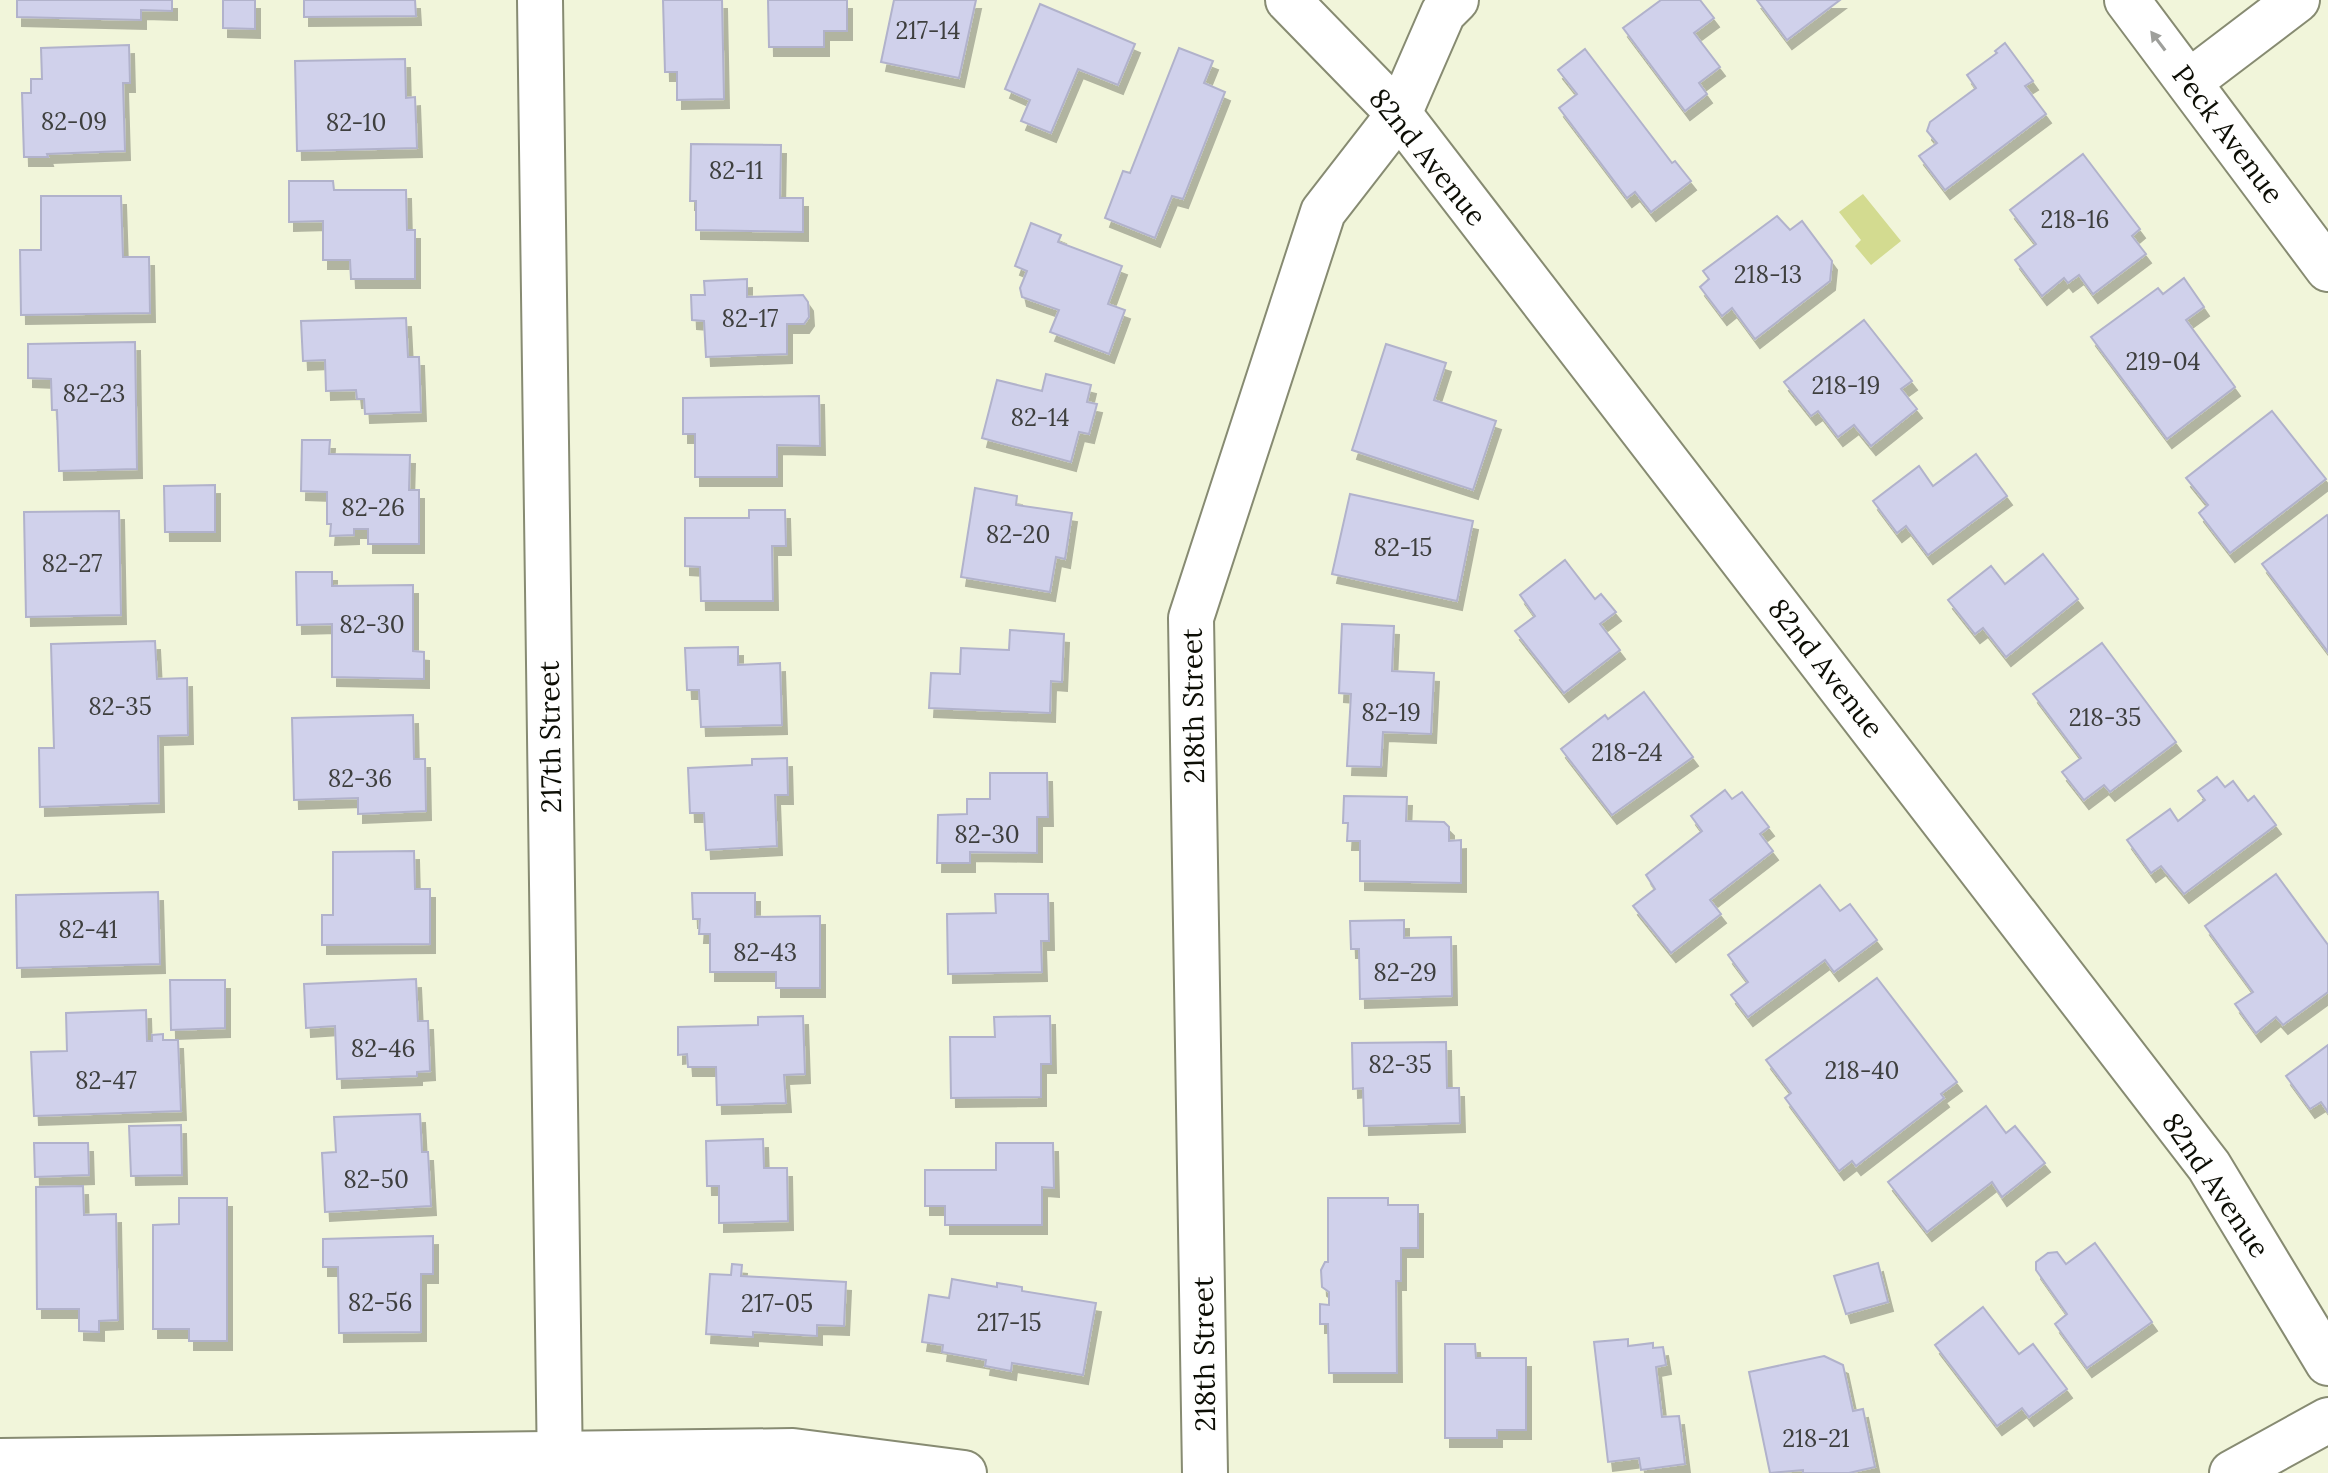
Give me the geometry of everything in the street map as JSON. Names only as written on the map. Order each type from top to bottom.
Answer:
[{"type":"street","name":"217th Street","points":[[540,0],[560,1463]]},
{"type":"street","name":"82nd Avenue","points":[[1288,0],[1399,114],[2209,1166],[2328,1363]]},
{"type":"street","name":"218th Street","points":[[1205,1473],[1191,618],[1323,212],[1399,114],[1443,13],[1456,0]]},
{"type":"street","name":"Peck Avenue","points":[[2127,0],[2328,269]]},
{"type":"street","points":[[2189,82],[2297,0]]},
{"type":"street","points":[[2232,1473],[2328,1420]]},
{"type":"street","points":[[0,1461],[560,1463],[793,1451],[964,1473]]},
{"type":"shaded area","points":[[1863,194],[1901,241],[1871,265],[1855,246],[1861,240],[1839,212]]},
{"type":"building","points":[[17,0],[172,0],[172,11],[141,10],[141,20],[17,17]]},
{"type":"building","points":[[223,0],[255,0],[255,29],[223,28]]},
{"type":"building","points":[[304,0],[415,0],[416,16],[304,17]]},
{"type":"building","points":[[663,0],[722,0],[724,99],[677,100],[677,72],[665,72]]},
{"type":"building","points":[[768,0],[847,0],[847,31],[824,31],[824,47],[769,47]]},
{"type":"building","points":[[894,0],[976,0],[959,78],[881,62]]},
{"type":"building","points":[[1661,0],[1700,0],[1714,18],[1694,33],[1720,67],[1699,83],[1707,94],[1685,111],[1623,28]]},
{"type":"building","points":[[1757,0],[1840,0],[1787,40]]},
{"type":"building","points":[[1040,4],[1135,44],[1118,85],[1078,69],[1051,133],[1021,121],[1030,100],[1005,89]]},
{"type":"building","points":[[2005,43],[2033,81],[2025,86],[2046,114],[1945,190],[1919,156],[1937,143],[1927,131],[1930,122],[1976,88],[1967,75],[1997,53],[1995,51]]},
{"type":"building","points":[[129,45],[130,83],[123,83],[125,151],[24,157],[22,93],[31,93],[31,79],[42,79],[41,48]]},
{"type":"building","points":[[1179,48],[1213,61],[1204,83],[1225,92],[1183,199],[1172,196],[1155,238],[1105,218],[1123,171],[1130,173]]},
{"type":"building","points":[[1585,49],[1672,163],[1675,161],[1691,181],[1651,212],[1635,192],[1627,198],[1559,108],[1577,94],[1558,70]]},
{"type":"building","points":[[405,59],[406,98],[415,97],[417,148],[297,151],[295,61]]},
{"type":"building","points":[[691,144],[781,145],[780,198],[803,198],[803,232],[696,230],[696,201],[690,201]]},
{"type":"building","points":[[2083,154],[2140,229],[2132,236],[2146,254],[2093,294],[2079,275],[2068,283],[2064,278],[2042,296],[2015,260],[2036,244],[2010,210]]},
{"type":"building","points":[[289,181],[333,181],[334,190],[406,190],[407,230],[415,230],[415,279],[351,279],[350,260],[323,260],[323,221],[289,222]]},
{"type":"building","points":[[41,196],[121,196],[123,257],[149,257],[150,313],[21,315],[20,250],[41,250]]},
{"type":"building","points":[[1777,216],[1790,230],[1802,221],[1832,261],[1830,281],[1755,339],[1732,308],[1722,316],[1700,287],[1709,279],[1703,271]]},
{"type":"building","points":[[1031,223],[1061,235],[1058,242],[1122,266],[1108,304],[1125,310],[1109,354],[1050,332],[1059,310],[1022,297],[1020,288],[1027,271],[1015,266]]},
{"type":"building","points":[[2184,278],[2204,307],[2186,320],[2235,387],[2167,439],[2091,337],[2158,288],[2163,294]]},
{"type":"building","points":[[747,279],[747,297],[803,295],[808,302],[809,317],[804,324],[787,324],[787,354],[706,357],[704,321],[692,320],[691,295],[705,295],[704,281]]},
{"type":"building","points":[[406,318],[408,357],[419,357],[421,412],[365,414],[364,399],[357,399],[356,390],[326,391],[325,360],[303,361],[301,321]]},
{"type":"building","points":[[1864,320],[1912,381],[1901,389],[1917,409],[1871,446],[1854,425],[1838,437],[1818,411],[1811,416],[1784,382]]},
{"type":"building","points":[[135,342],[137,469],[59,471],[57,410],[52,410],[51,379],[28,378],[28,344]]},
{"type":"building","points":[[1386,344],[1446,363],[1434,400],[1496,421],[1473,490],[1352,450]]},
{"type":"building","points":[[1046,374],[1091,385],[1087,402],[1097,404],[1089,434],[1079,432],[1071,462],[982,438],[997,380],[1042,391]]},
{"type":"building","points":[[819,396],[820,446],[777,445],[777,477],[695,477],[695,434],[683,434],[683,398]]},
{"type":"building","points":[[2272,411],[2326,479],[2230,553],[2199,513],[2208,505],[2186,478]]},
{"type":"building","points":[[302,440],[330,440],[329,454],[410,455],[409,490],[419,490],[419,544],[368,544],[368,529],[354,529],[354,535],[330,536],[327,492],[301,491]]},
{"type":"building","points":[[1976,454],[2007,496],[1928,555],[1906,526],[1897,533],[1873,501],[1919,466],[1933,486]]},
{"type":"building","points":[[215,485],[215,532],[165,532],[164,486]]},
{"type":"building","points":[[975,488],[1017,496],[1016,505],[1072,513],[1065,559],[1056,557],[1050,592],[961,577]]},
{"type":"building","points":[[1350,494],[1473,521],[1457,601],[1332,574]]},
{"type":"building","points":[[749,510],[785,510],[786,546],[772,546],[773,601],[701,601],[700,567],[685,566],[685,518],[749,518]]},
{"type":"building","points":[[119,511],[121,615],[26,617],[24,512]]},
{"type":"building","points":[[2328,516],[2328,652],[2262,564]]},
{"type":"building","points":[[2043,554],[2078,599],[2006,657],[1983,628],[1975,634],[1948,600],[1991,566],[2005,584]]},
{"type":"building","points":[[1565,560],[1595,599],[1601,594],[1616,612],[1600,624],[1620,650],[1564,693],[1515,631],[1535,616],[1520,595]]},
{"type":"building","points":[[296,572],[332,572],[332,586],[413,585],[413,651],[424,652],[424,679],[332,677],[332,624],[297,625]]},
{"type":"building","points":[[1342,624],[1394,626],[1392,671],[1434,673],[1431,734],[1383,732],[1381,767],[1347,766],[1351,694],[1339,693]]},
{"type":"building","points":[[1010,630],[1064,634],[1062,682],[1051,681],[1050,713],[929,708],[931,673],[960,674],[961,648],[1009,650]]},
{"type":"building","points":[[155,641],[157,679],[187,678],[188,735],[158,736],[159,803],[40,807],[39,748],[54,748],[51,644]]},
{"type":"building","points":[[2102,643],[2176,742],[2110,792],[2104,785],[2084,800],[2062,772],[2081,758],[2033,694]]},
{"type":"building","points":[[738,647],[738,665],[780,663],[782,725],[701,727],[699,690],[687,690],[685,648]]},
{"type":"building","points":[[1644,692],[1693,757],[1612,815],[1561,749],[1605,715],[1608,719]]},
{"type":"building","points":[[413,715],[414,759],[425,759],[426,811],[358,814],[358,798],[294,800],[292,718]]},
{"type":"building","points":[[787,758],[788,795],[775,795],[777,846],[706,850],[704,813],[690,813],[688,768],[752,765],[752,759]]},
{"type":"building","points":[[990,773],[1047,773],[1048,817],[1037,817],[1037,853],[970,852],[970,863],[937,863],[938,815],[967,814],[967,799],[990,799]]},
{"type":"building","points":[[2217,777],[2225,787],[2233,781],[2248,801],[2254,796],[2276,825],[2184,894],[2161,866],[2151,873],[2127,840],[2170,809],[2178,821],[2205,800],[2198,791]]},
{"type":"building","points":[[1725,790],[1732,799],[1742,792],[1769,827],[1760,834],[1773,851],[1710,900],[1721,914],[1671,953],[1633,906],[1655,889],[1646,875],[1702,831],[1691,816]]},
{"type":"building","points":[[1344,796],[1407,797],[1406,821],[1444,822],[1449,827],[1449,841],[1461,840],[1461,883],[1360,881],[1360,841],[1347,841],[1348,823],[1343,823]]},
{"type":"building","points":[[414,851],[415,889],[430,889],[430,944],[322,945],[322,915],[333,915],[333,852]]},
{"type":"building","points":[[2276,874],[2328,945],[2328,992],[2283,1025],[2276,1017],[2256,1033],[2235,1004],[2253,992],[2205,926]]},
{"type":"building","points":[[1820,885],[1840,911],[1850,904],[1877,940],[1834,972],[1825,960],[1748,1017],[1731,995],[1748,982],[1728,955]]},
{"type":"building","points":[[158,892],[160,964],[17,968],[16,895]]},
{"type":"building","points":[[692,893],[755,893],[755,917],[820,916],[820,988],[776,988],[776,972],[710,972],[710,934],[699,934],[700,919],[693,919]]},
{"type":"building","points":[[995,894],[1048,894],[1049,941],[1041,941],[1042,972],[948,974],[947,914],[996,913]]},
{"type":"building","points":[[1404,920],[1404,938],[1451,937],[1452,996],[1360,999],[1359,949],[1351,949],[1350,921]]},
{"type":"building","points":[[1877,978],[1957,1082],[1941,1094],[1944,1098],[1856,1166],[1852,1161],[1839,1171],[1785,1098],[1791,1093],[1766,1060]]},
{"type":"building","points":[[416,979],[418,1021],[428,1021],[430,1071],[417,1072],[417,1076],[337,1079],[335,1026],[306,1028],[304,984]]},
{"type":"building","points":[[170,980],[225,980],[225,1028],[171,1030]]},
{"type":"building","points":[[146,1010],[147,1041],[152,1041],[152,1035],[163,1034],[163,1040],[178,1040],[181,1111],[34,1116],[31,1052],[67,1051],[66,1013]]},
{"type":"building","points":[[803,1016],[805,1074],[784,1075],[786,1103],[717,1105],[716,1067],[688,1067],[687,1054],[678,1055],[678,1027],[758,1025],[758,1017]]},
{"type":"building","points":[[1050,1016],[1051,1064],[1041,1064],[1041,1097],[951,1098],[950,1037],[995,1037],[994,1017]]},
{"type":"building","points":[[1446,1042],[1447,1088],[1459,1088],[1460,1123],[1364,1126],[1363,1088],[1353,1089],[1352,1043]]},
{"type":"building","points":[[2328,1045],[2328,1112],[2321,1102],[2310,1109],[2286,1076]]},
{"type":"building","points":[[1986,1106],[2006,1133],[2015,1126],[2045,1163],[2002,1197],[1992,1182],[1927,1232],[1888,1182]]},
{"type":"building","points":[[420,1114],[422,1152],[428,1152],[431,1206],[325,1212],[322,1153],[336,1152],[334,1117]]},
{"type":"building","points":[[181,1125],[182,1175],[131,1176],[129,1126]]},
{"type":"building","points":[[763,1139],[764,1168],[787,1168],[788,1221],[719,1223],[719,1186],[707,1186],[706,1141]]},
{"type":"building","points":[[34,1143],[88,1143],[89,1175],[35,1177]]},
{"type":"building","points":[[996,1143],[1053,1143],[1054,1188],[1042,1187],[1042,1225],[945,1225],[945,1206],[925,1206],[925,1170],[996,1170]]},
{"type":"building","points":[[83,1186],[84,1215],[116,1214],[118,1320],[99,1321],[99,1332],[79,1331],[79,1309],[37,1309],[36,1187]]},
{"type":"building","points":[[179,1198],[227,1198],[227,1341],[189,1341],[189,1329],[153,1329],[153,1225],[179,1224]]},
{"type":"building","points":[[1328,1198],[1388,1198],[1388,1205],[1418,1205],[1418,1248],[1401,1248],[1401,1281],[1396,1281],[1397,1373],[1329,1373],[1328,1324],[1320,1324],[1320,1304],[1329,1305],[1329,1292],[1322,1287],[1321,1270],[1328,1262]]},
{"type":"building","points":[[433,1236],[433,1274],[421,1274],[421,1332],[339,1333],[338,1267],[323,1267],[323,1239]]},
{"type":"building","points":[[2095,1243],[2152,1322],[2087,1368],[2055,1324],[2067,1314],[2036,1270],[2036,1262],[2048,1253],[2057,1252],[2066,1264]]},
{"type":"building","points":[[1878,1263],[1888,1302],[1846,1314],[1834,1276]]},
{"type":"building","points":[[732,1264],[742,1265],[741,1276],[846,1282],[844,1326],[817,1325],[817,1336],[753,1332],[753,1337],[706,1334],[710,1274],[731,1275]]},
{"type":"building","points":[[952,1279],[997,1287],[997,1283],[1022,1287],[1022,1291],[1096,1303],[1083,1375],[1012,1363],[1011,1371],[985,1366],[986,1360],[942,1352],[943,1345],[922,1342],[929,1295],[949,1298]]},
{"type":"building","points":[[1983,1307],[2019,1354],[2033,1344],[2067,1389],[2029,1417],[2022,1408],[1997,1426],[1935,1345]]},
{"type":"building","points":[[1628,1339],[1628,1346],[1653,1343],[1653,1348],[1663,1347],[1666,1365],[1656,1367],[1662,1417],[1679,1416],[1685,1464],[1641,1470],[1639,1458],[1608,1462],[1594,1342]]},
{"type":"building","points":[[1445,1344],[1475,1344],[1476,1358],[1526,1358],[1526,1430],[1497,1430],[1497,1438],[1445,1438]]},
{"type":"building","points":[[1824,1356],[1843,1365],[1853,1411],[1863,1409],[1875,1467],[1849,1473],[1803,1473],[1803,1470],[1770,1473],[1749,1372]]}]
